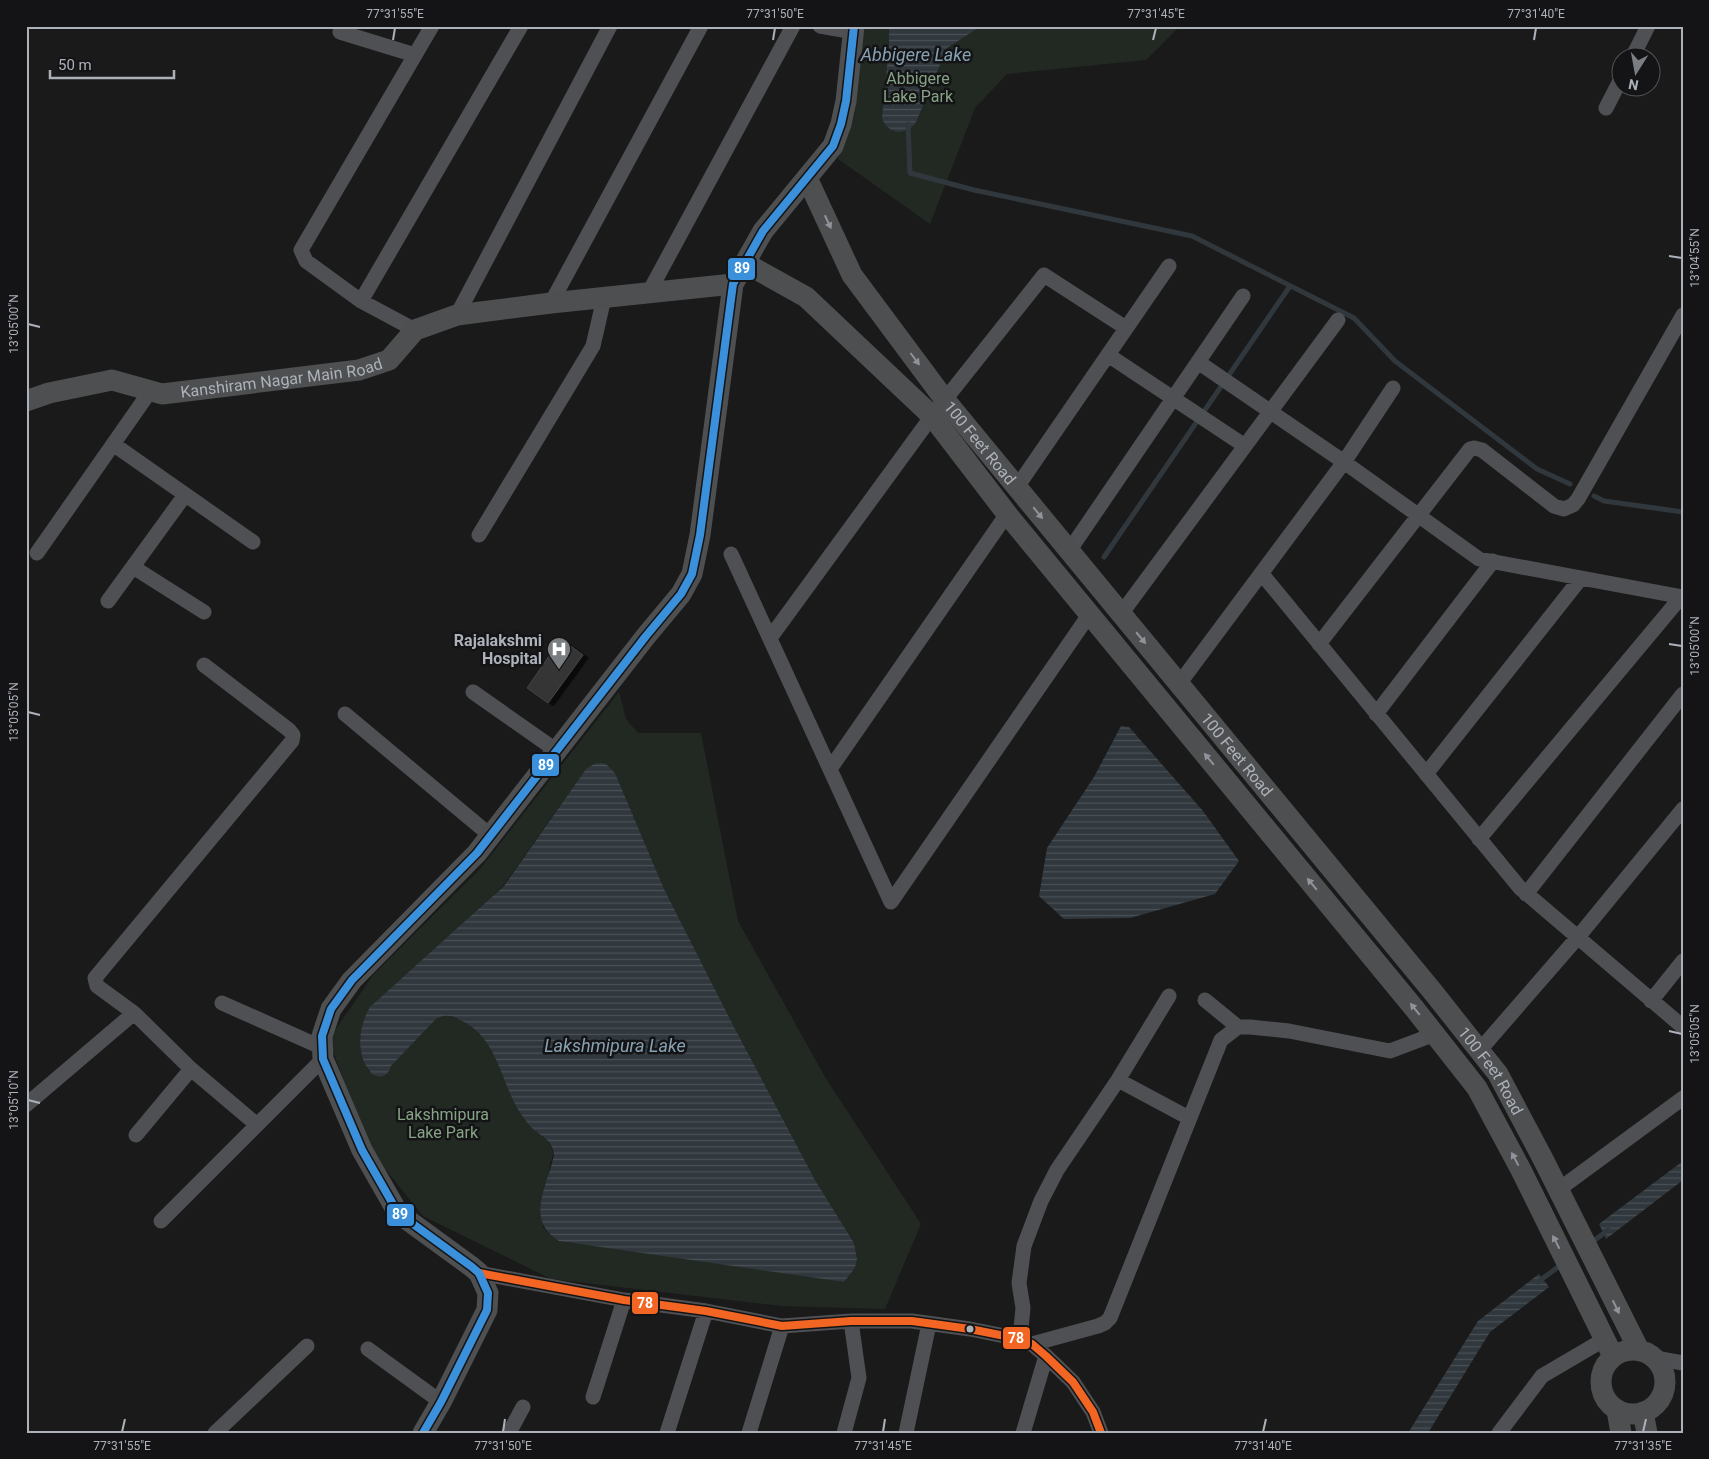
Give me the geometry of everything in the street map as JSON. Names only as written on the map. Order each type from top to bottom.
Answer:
[{"type":"main road","points":[[423,1433],[441,1402],[487,1310],[488,1293],[479,1274],[398,1213],[362,1150],[323,1054],[322,1036],[330,1009],[352,980],[477,853],[646,636],[681,594],[692,574],[700,535],[733,284],[763,231],[832,146],[841,124],[846,101],[854,29]]},
{"type":"main road","name":"100 Feet Road","points":[[807,178],[852,275],[1007,514],[1435,1034],[1477,1088],[1609,1348]]},
{"type":"main road","name":"100 Feet Road","points":[[745,263],[806,297],[939,408],[1017,487],[1433,992],[1498,1074],[1595,1264],[1647,1354],[1664,1373],[1666,1382],[1661,1399],[1654,1406],[1645,1423],[1617,1410]]},
{"type":"main road","name":"Kanshiram Nagar Main Road","points":[[26,401],[49,393],[104,381],[122,382],[162,394],[170,394],[359,370],[389,360],[415,330],[457,315],[733,284]]},
{"type":"main road","points":[[1621,1433],[1617,1410],[1604,1398],[1600,1380],[1609,1348],[1630,1349],[1647,1354]]},
{"type":"street","points":[[342,26],[340,32],[415,55]]},
{"type":"street","points":[[415,330],[361,301],[306,262],[301,250],[432,26]]},
{"type":"street","points":[[361,301],[521,26]]},
{"type":"street","points":[[457,315],[610,26]]},
{"type":"street","points":[[551,303],[701,26]]},
{"type":"street","points":[[649,292],[793,26]]},
{"type":"street","points":[[820,26],[854,29]]},
{"type":"street","points":[[1637,48],[1648,26]]},
{"type":"street","points":[[1606,108],[1612,96]]},
{"type":"street","points":[[1017,487],[1169,266]]},
{"type":"street","points":[[770,638],[939,408],[1044,275],[1126,328]]},
{"type":"street","points":[[1069,551],[1243,296]]},
{"type":"street","points":[[480,535],[593,346],[604,298]]},
{"type":"street","points":[[1319,644],[1468,452],[1474,448],[1482,450],[1554,506],[1564,509],[1573,505],[1683,316]]},
{"type":"street","points":[[1121,614],[1338,320]]},
{"type":"street","points":[[1108,355],[1245,446]]},
{"type":"street","points":[[1198,362],[1344,462],[1479,559],[1682,597],[1479,839]]},
{"type":"street","points":[[1179,684],[1344,462],[1393,388]]},
{"type":"street","points":[[36,553],[151,390]]},
{"type":"street","points":[[113,444],[253,542]]},
{"type":"street","points":[[108,601],[185,495]]},
{"type":"street","points":[[830,770],[1007,514]]},
{"type":"street","points":[[731,554],[891,902],[1090,614]]},
{"type":"street","points":[[1376,714],[1493,561]]},
{"type":"street","points":[[133,567],[204,612]]},
{"type":"street","points":[[1262,574],[1526,894],[1683,1027]]},
{"type":"street","points":[[1426,774],[1581,578]]},
{"type":"street","points":[[204,665],[289,730],[293,736],[292,741],[95,978],[97,986],[134,1013],[191,1069],[256,1124]]},
{"type":"street","points":[[472,692],[557,751]]},
{"type":"street","points":[[1526,894],[1683,694]]},
{"type":"street","points":[[345,714],[490,836]]},
{"type":"street","points":[[1479,1051],[1578,937],[1683,809]]},
{"type":"street","points":[[1651,1000],[1683,962]]},
{"type":"street","points":[[1026,1342],[1019,1284],[1024,1246],[1041,1201],[1057,1170],[1118,1080],[1169,996]]},
{"type":"street","points":[[1205,1000],[1238,1027],[1289,1031],[1390,1051],[1435,1034]]},
{"type":"street","points":[[161,1222],[323,1054],[222,1003]]},
{"type":"street","points":[[26,1104],[134,1013]]},
{"type":"street","points":[[1026,1342],[1098,1326],[1110,1318],[1221,1040],[1238,1027]]},
{"type":"street","points":[[136,1134],[191,1069]]},
{"type":"street","points":[[1118,1080],[1189,1118]]},
{"type":"street","points":[[1558,1190],[1683,1098]]},
{"type":"street","points":[[479,1274],[624,1300],[706,1311],[782,1326],[852,1320],[912,1322],[970,1329],[1026,1342],[1046,1356],[1072,1382],[1093,1412],[1101,1433]]},
{"type":"street","points":[[593,1397],[624,1300]]},
{"type":"street","points":[[667,1433],[706,1311]]},
{"type":"street","points":[[844,1433],[859,1378],[852,1320]]},
{"type":"street","points":[[906,1433],[929,1324]]},
{"type":"street","points":[[749,1433],[782,1326]]},
{"type":"street","points":[[214,1433],[307,1346]]},
{"type":"street","points":[[1499,1433],[1542,1376],[1609,1348]]},
{"type":"street","points":[[368,1349],[441,1402]]},
{"type":"street","points":[[1647,1354],[1683,1363]]},
{"type":"street","points":[[1024,1433],[1046,1356]]},
{"type":"street","points":[[509,1433],[523,1407]]},
{"type":"green space","name":"Abbigere Lake Park","points":[[860,26],[1180,26],[1146,60],[1007,74],[975,108],[930,224],[838,159],[855,113]]},
{"type":"green space","name":"Lakshmipura Lake Park","points":[[619,692],[626,719],[638,733],[701,733],[738,921],[825,1077],[921,1224],[885,1309],[781,1306],[551,1279],[423,1216],[366,1145],[329,1039],[373,975],[480,869]],"holes":[[[586,769],[615,773],[664,889],[733,1025],[815,1180],[854,1243],[857,1259],[855,1268],[844,1282],[581,1243],[570,1243],[555,1238],[543,1227],[552,1148],[534,1130],[519,1108],[484,1039],[472,1027],[457,1019],[446,1015],[436,1019],[391,1066],[369,1072],[360,1047],[360,1036],[378,1000],[503,886]]]},
{"type":"water","name":"Abbigere Lake","points":[[889,26],[981,26],[947,48],[916,122],[907,130],[898,132],[888,128],[882,118],[889,46]]},
{"type":"water","points":[[1121,726],[1129,727],[1203,811],[1239,861],[1215,894],[1130,918],[1064,919],[1039,896],[1047,848],[1094,777]]},
{"type":"water","name":"Lakshmipura Lake","points":[[600,763],[606,764],[615,773],[664,889],[733,1025],[815,1180],[854,1243],[857,1259],[855,1268],[844,1282],[559,1241],[548,1233],[540,1212],[541,1201],[554,1155],[552,1146],[530,1126],[519,1111],[495,1056],[481,1035],[457,1018],[442,1016],[436,1019],[391,1066],[384,1076],[372,1074],[367,1067],[363,1058],[360,1041],[363,1024],[370,1007],[504,886],[586,769]]},
{"type":"water","points":[[1683,1161],[1683,1180],[1606,1239],[1599,1224]]},
{"type":"water","points":[[1539,1274],[1549,1287],[1490,1332],[1428,1433],[1408,1433],[1478,1321]]},
{"type":"building","points":[[561,639],[583,655],[548,703],[527,688]]},
{"type":"waterway","points":[[908,124],[910,173],[974,190],[1192,236],[1354,318],[1395,361],[1537,469],[1570,484]]},
{"type":"waterway","points":[[1104,557],[1290,286]]},
{"type":"waterway","points":[[1594,496],[1604,501],[1683,512]]},
{"type":"waterway","points":[[1591,1243],[1608,1230]]},
{"type":"waterway","points":[[1538,1282],[1562,1264]]},
{"type":"transit line","name":"89","points":[[423,1433],[441,1402],[487,1310],[488,1293],[479,1273],[398,1213],[362,1150],[323,1059],[322,1036],[331,1009],[352,980],[477,853],[646,636],[681,594],[692,574],[700,535],[733,284],[763,231],[833,146],[841,124],[846,101],[854,26]]},
{"type":"transit line","name":"78","points":[[479,1273],[624,1300],[706,1311],[782,1326],[851,1321],[912,1321],[970,1329],[1020,1339],[1032,1344],[1073,1382],[1093,1412],[1101,1433]]},
{"type":"place","name":"Rajalakshmi Hospital","points":[[559,670]]}]
